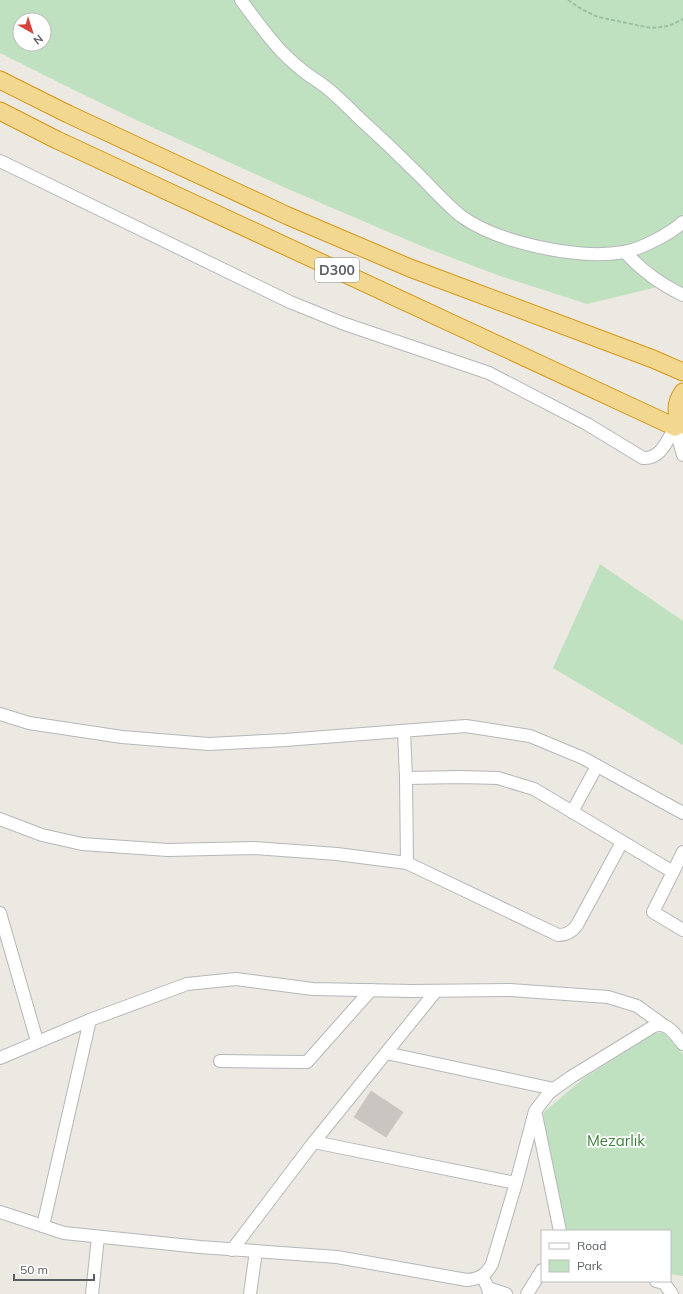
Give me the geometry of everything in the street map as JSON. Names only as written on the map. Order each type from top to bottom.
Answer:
[{"type":"highway","name":"D300","points":[[0,80],[68,114],[288,216],[410,268],[653,359],[683,372]]},
{"type":"highway","name":"D300","points":[[0,111],[57,140],[679,425]]},
{"type":"highway","points":[[679,425],[677,406],[678,399],[683,392]]},
{"type":"street","points":[[241,0],[264,32],[283,53],[297,66],[332,92],[391,148],[450,208],[474,224],[495,234],[544,247],[590,253],[625,252],[670,232],[683,222]]},
{"type":"street","points":[[0,161],[290,302],[342,323],[489,373],[587,424],[643,458],[658,455],[679,425]]},
{"type":"street","points":[[625,252],[634,262],[650,275],[664,285],[683,295]]},
{"type":"street","points":[[679,425],[683,455]]},
{"type":"street","points":[[0,714],[29,723],[122,737],[208,744],[285,740],[466,726],[530,736],[583,758],[683,813]]},
{"type":"street","points":[[404,731],[407,863]]},
{"type":"street","points":[[572,812],[597,766]]},
{"type":"street","points":[[406,778],[498,778],[534,789],[673,872]]},
{"type":"street","points":[[0,819],[42,835],[82,844],[168,850],[254,848],[337,854],[407,863],[552,933],[564,935],[574,930],[622,842]]},
{"type":"street","points":[[683,852],[653,912],[683,930]]},
{"type":"street","points":[[0,913],[38,1041]]},
{"type":"street","points":[[0,958],[12,956]]},
{"type":"street","points":[[0,1058],[90,1020],[187,984],[236,979],[313,989],[436,991],[510,990],[608,997],[637,1006],[669,1028],[683,1044]]},
{"type":"street","points":[[220,1060],[307,1062],[371,990]]},
{"type":"street","points":[[232,1250],[314,1142],[436,991]]},
{"type":"street","points":[[43,1226],[90,1020]]},
{"type":"street","points":[[0,1212],[64,1233],[232,1250],[337,1257],[467,1280],[475,1279],[488,1271],[492,1264],[535,1111],[549,1093],[571,1077],[654,1026],[662,1024]]},
{"type":"street","points":[[386,1053],[554,1089]]},
{"type":"street","points":[[535,1111],[560,1230]]},
{"type":"street","points":[[314,1142],[516,1183]]},
{"type":"street","points":[[92,1294],[98,1237]]},
{"type":"street","points":[[250,1294],[256,1251]]},
{"type":"street","points":[[527,1294],[541,1272]]},
{"type":"street","points":[[482,1276],[488,1291],[506,1294]]},
{"type":"street","points":[[660,1282],[664,1283],[672,1294]]},
{"type":"path","points":[[568,0],[583,10],[598,17],[651,28],[669,26],[683,19]]},
{"type":"green space","points":[[0,0],[683,0],[683,299],[657,287],[587,304],[500,276],[426,248],[288,189],[74,90],[0,53]]},
{"type":"green space","points":[[600,564],[683,621],[683,745],[553,668]]},
{"type":"green space","name":"Mezarlık","points":[[655,1033],[664,1033],[683,1054],[683,1276],[671,1274],[671,1230],[564,1230],[543,1113],[584,1078]]},
{"type":"building","points":[[371,1091],[403,1112],[386,1137],[354,1117]]}]
